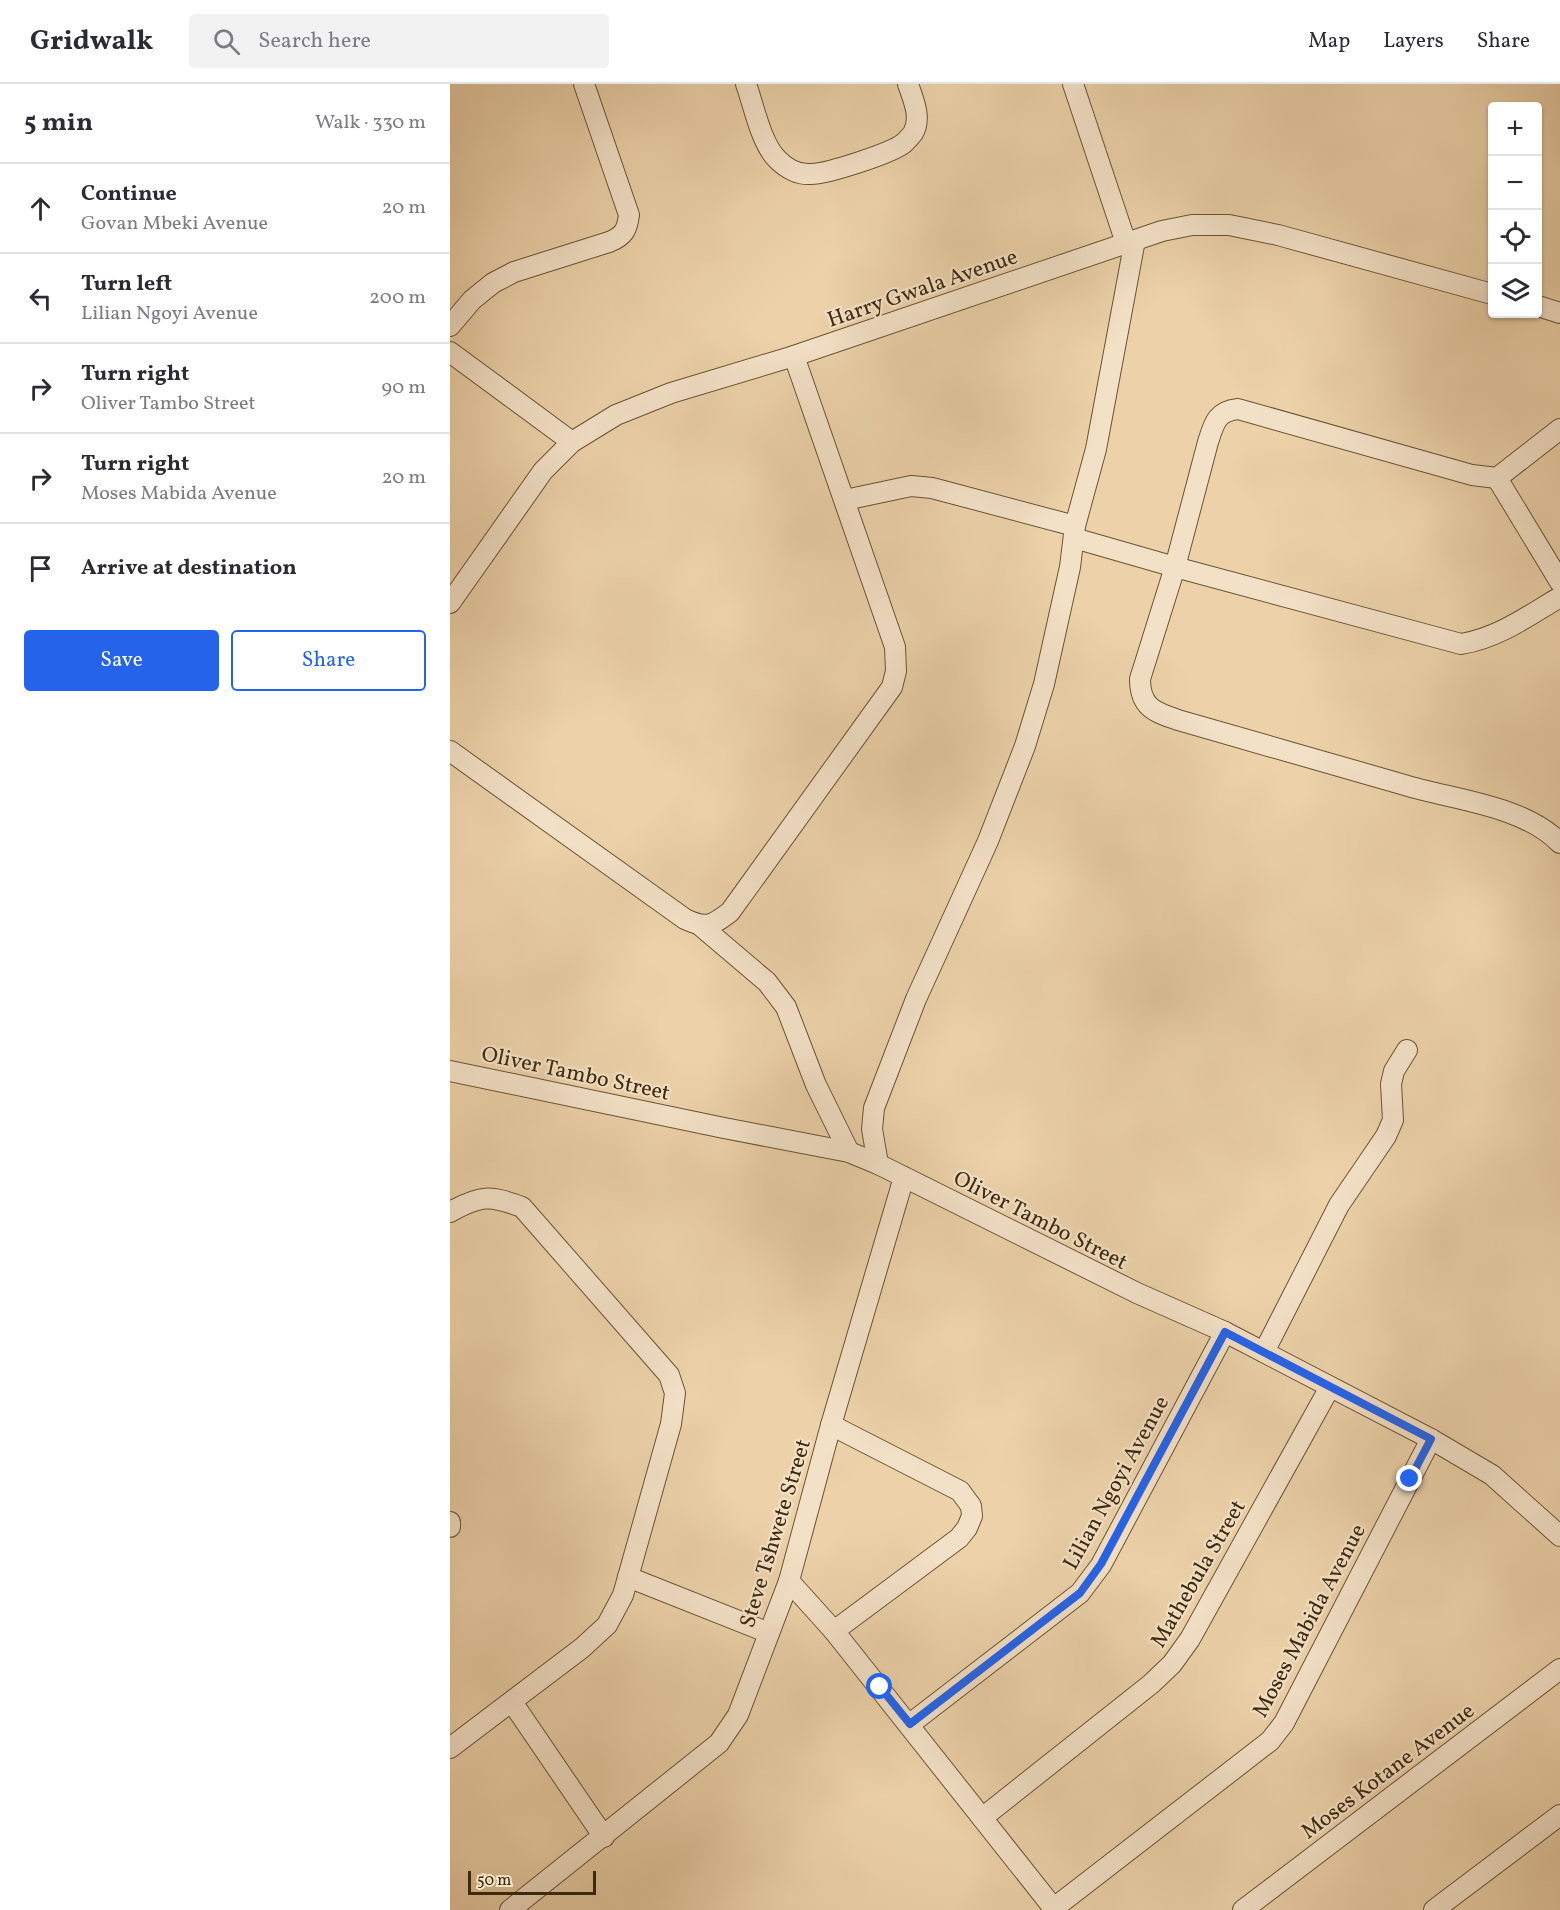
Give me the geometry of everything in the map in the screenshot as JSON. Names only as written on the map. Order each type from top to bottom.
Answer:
[{"type":"street","points":[[450,326],[472,300],[493,283],[514,272],[609,242],[621,237],[628,227],[629,215],[584,84]]},
{"type":"street","points":[[746,84],[765,143],[776,159],[788,168],[810,174],[855,162],[903,144],[913,133],[918,120],[908,84]]},
{"type":"street","points":[[878,1164],[872,1129],[874,1108],[916,999],[988,841],[1025,746],[1044,684],[1070,567],[1075,532],[1096,449],[1131,242],[1073,84]]},
{"type":"street","name":"Harry Gwala Avenue","points":[[450,603],[543,471],[572,442],[616,415],[671,393],[794,356],[1162,231],[1192,225],[1229,225],[1278,235],[1488,293]]},
{"type":"street","points":[[1542,307],[1560,313]]},
{"type":"street","points":[[450,352],[572,442]]},
{"type":"street","points":[[700,926],[715,923],[730,912],[892,687],[896,671],[895,647],[794,356]]},
{"type":"street","points":[[1560,429],[1497,478],[1472,475],[1238,409],[1227,410],[1213,427],[1175,567],[1140,679],[1140,693],[1147,705],[1159,713],[1434,794],[1504,811],[1538,825],[1560,843]]},
{"type":"street","points":[[1497,478],[1560,582]]},
{"type":"street","points":[[845,500],[911,486],[932,488],[1075,532],[1175,567],[1461,644],[1482,640],[1499,633],[1560,597]]},
{"type":"street","points":[[450,751],[685,919],[700,926],[767,982],[786,1007],[816,1085],[849,1152]]},
{"type":"street","points":[[1264,1352],[1339,1205],[1386,1136],[1393,1120],[1391,1084],[1394,1071],[1407,1050]]},
{"type":"street","name":"Oliver Tambo Street","points":[[450,1071],[849,1152],[878,1164],[1137,1293],[1225,1332],[1431,1439],[1492,1475],[1560,1536]]},
{"type":"street","name":"Steve Tshwete Street","points":[[510,1910],[719,1743],[738,1715],[789,1581],[831,1425],[904,1177]]},
{"type":"street","points":[[450,1212],[472,1200],[489,1198],[498,1198],[522,1207],[669,1375],[675,1394],[675,1408],[628,1577],[607,1625],[582,1648],[450,1748]]},
{"type":"street","name":"Lilian Ngoyi Avenue","points":[[910,1724],[1080,1593],[1091,1580],[1225,1332]]},
{"type":"street","name":"Mathebula Street","points":[[982,1818],[1151,1684],[1172,1664],[1190,1639],[1330,1387]]},
{"type":"street","points":[[831,1425],[960,1491],[971,1506],[972,1516],[967,1528],[953,1544],[834,1631]]},
{"type":"street","name":"Moses Mabida Avenue","points":[[1054,1909],[1270,1741],[1284,1723],[1431,1439]]},
{"type":"street","points":[[450,1522],[450,1527]]},
{"type":"street","points":[[628,1577],[769,1633]]},
{"type":"street","points":[[789,1581],[834,1631],[910,1724],[1054,1909]]},
{"type":"street","name":"Moses Kotane Avenue","points":[[1243,1910],[1560,1669]]},
{"type":"street","points":[[512,1702],[604,1837]]},
{"type":"street","points":[[1434,1910],[1560,1815]]},
{"type":"route","points":[[880,1687],[910,1724],[1080,1593],[1101,1564],[1225,1332],[1431,1439],[1410,1479]]}]
